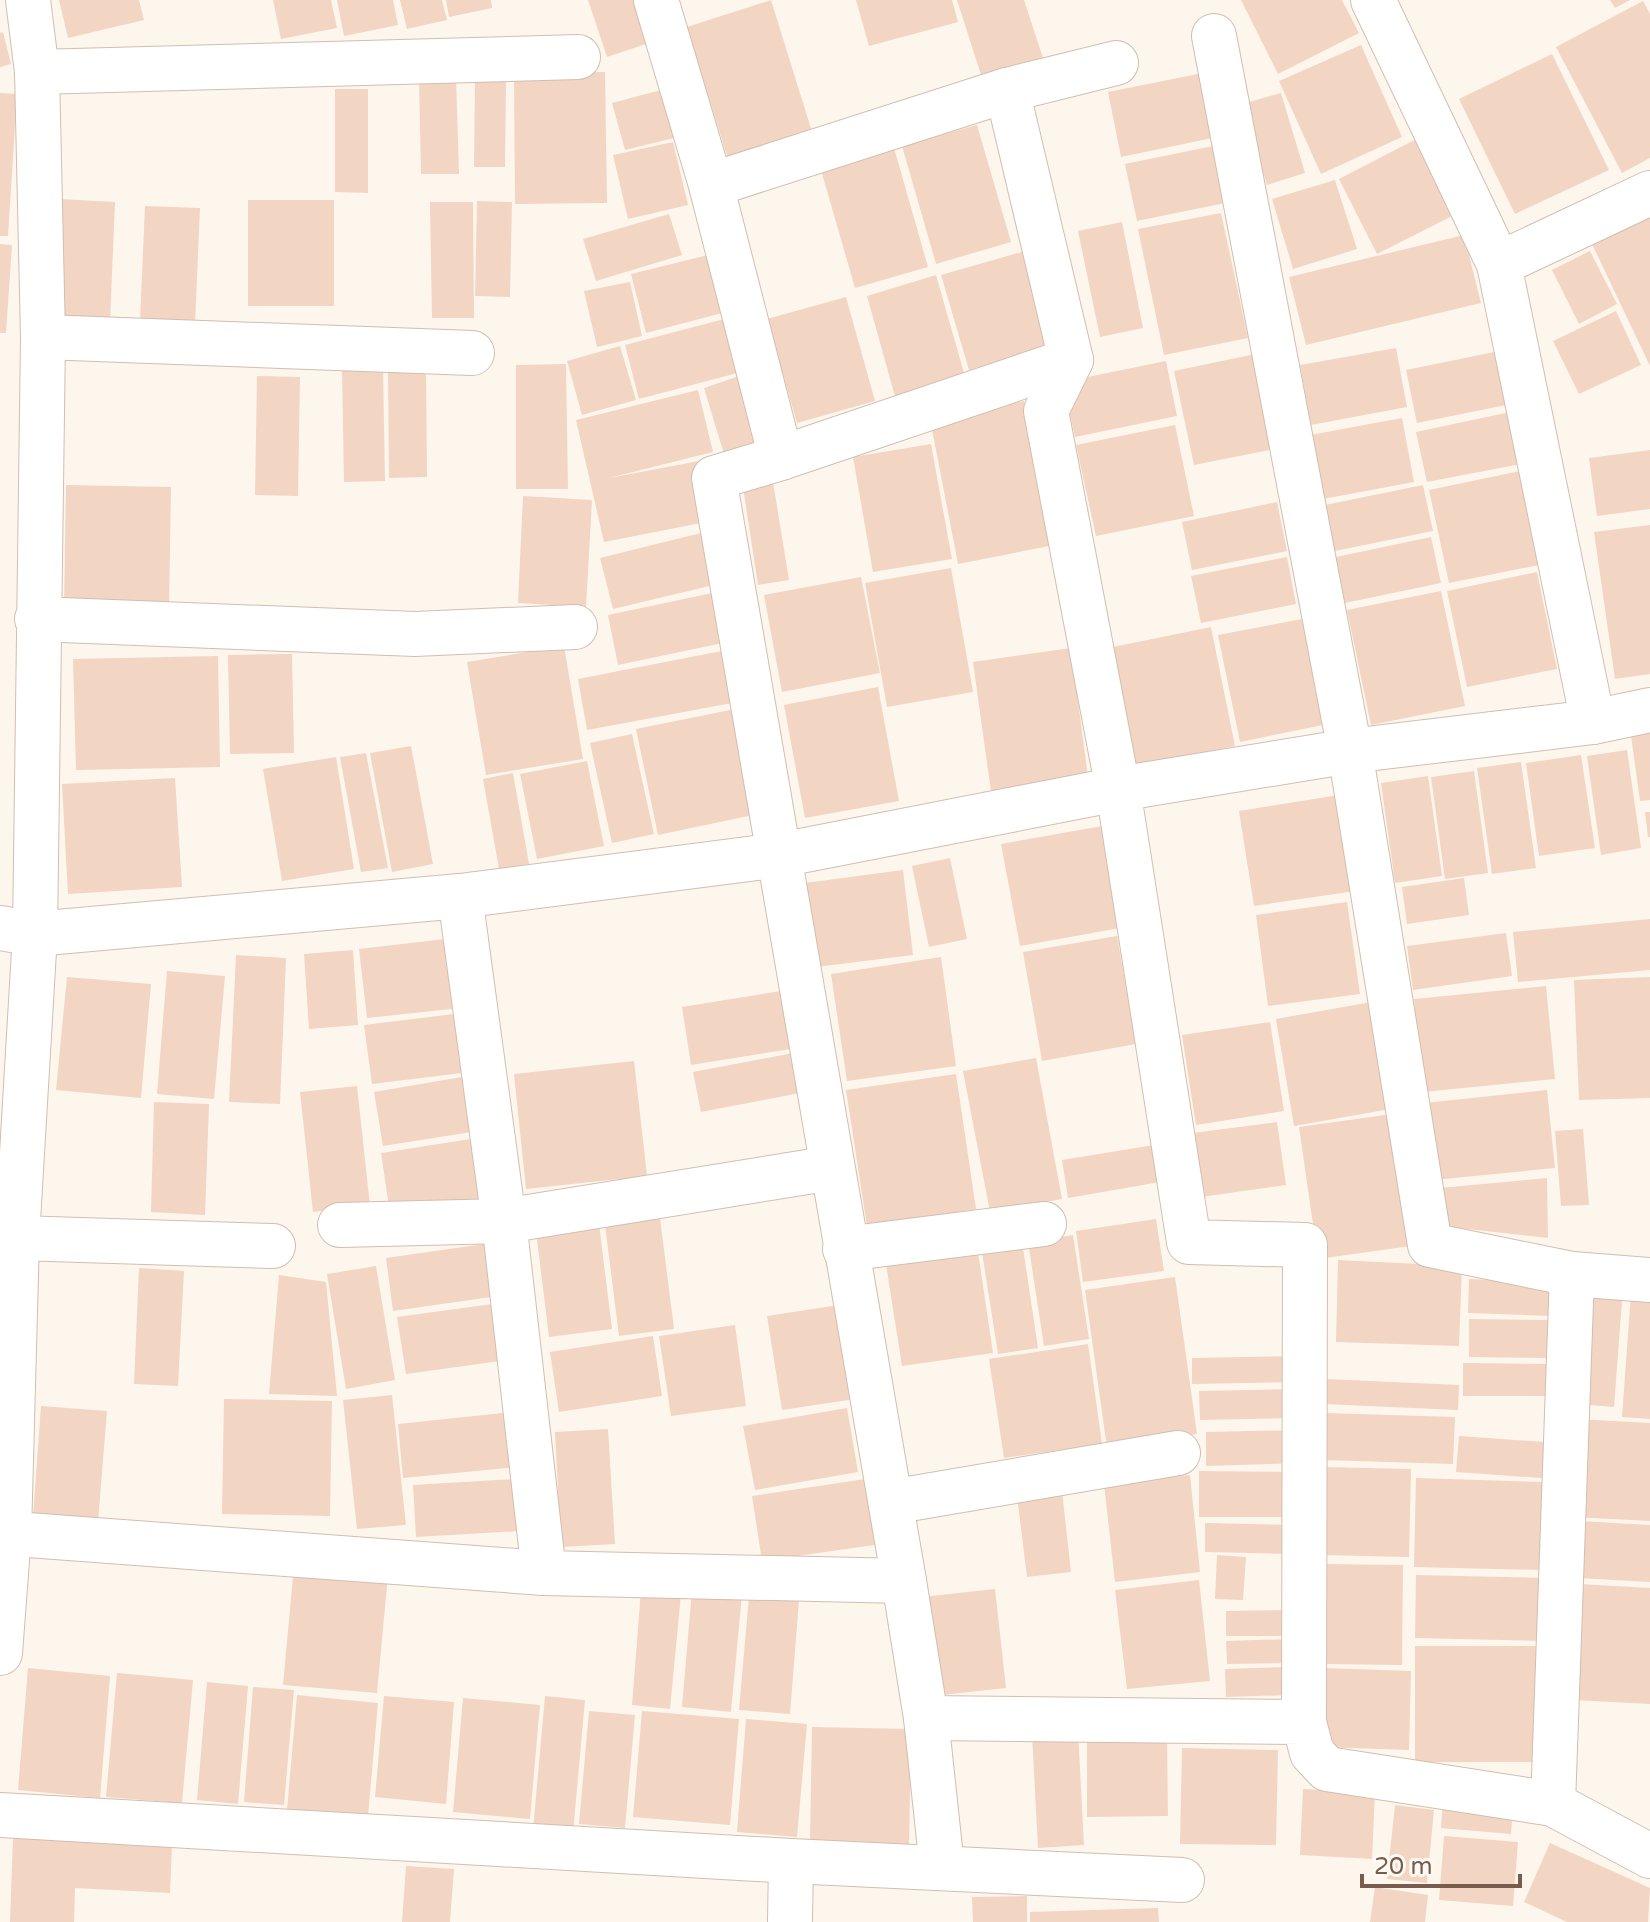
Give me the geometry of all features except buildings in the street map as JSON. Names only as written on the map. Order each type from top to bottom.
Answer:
[{"type":"street","points":[[0,1653],[17,1238],[17,931],[37,619],[43,337],[37,72],[28,0]]},
{"type":"street","points":[[656,0],[711,185],[781,458]]},
{"type":"street","points":[[1373,0],[1499,264],[1593,722]]},
{"type":"street","points":[[1214,36],[1350,751],[1430,1245],[1572,1274],[1650,1280]]},
{"type":"street","points":[[37,72],[578,57]]},
{"type":"street","points":[[711,185],[1007,90],[1116,63]]},
{"type":"street","points":[[1007,90],[1071,360],[1046,411],[1118,789],[1189,1242],[1305,1245],[1304,1722],[1312,1753],[1327,1769],[1553,1804],[1650,1856]]},
{"type":"street","points":[[1499,264],[1650,193]]},
{"type":"street","points":[[43,337],[472,353]]},
{"type":"street","points":[[942,1867],[926,1718],[904,1581],[714,478],[1071,360]]},
{"type":"street","points":[[37,619],[415,634],[575,627]]},
{"type":"street","points":[[17,931],[460,896],[780,855],[1118,789],[1350,751],[1593,722],[1650,710]]},
{"type":"street","points":[[460,896],[504,1221],[544,1573]]},
{"type":"street","points":[[340,1225],[504,1221],[832,1168]]},
{"type":"street","points":[[845,1249],[1044,1224]]},
{"type":"street","points":[[17,1238],[273,1246]]},
{"type":"street","points":[[1553,1804],[1572,1274]]},
{"type":"street","points":[[891,1502],[1178,1453]]},
{"type":"street","points":[[4,1534],[544,1573],[904,1581]]},
{"type":"street","points":[[926,1718],[1304,1722]]},
{"type":"street","points":[[0,1815],[791,1861],[1182,1880]]},
{"type":"street","points":[[790,1922],[791,1861]]}]
